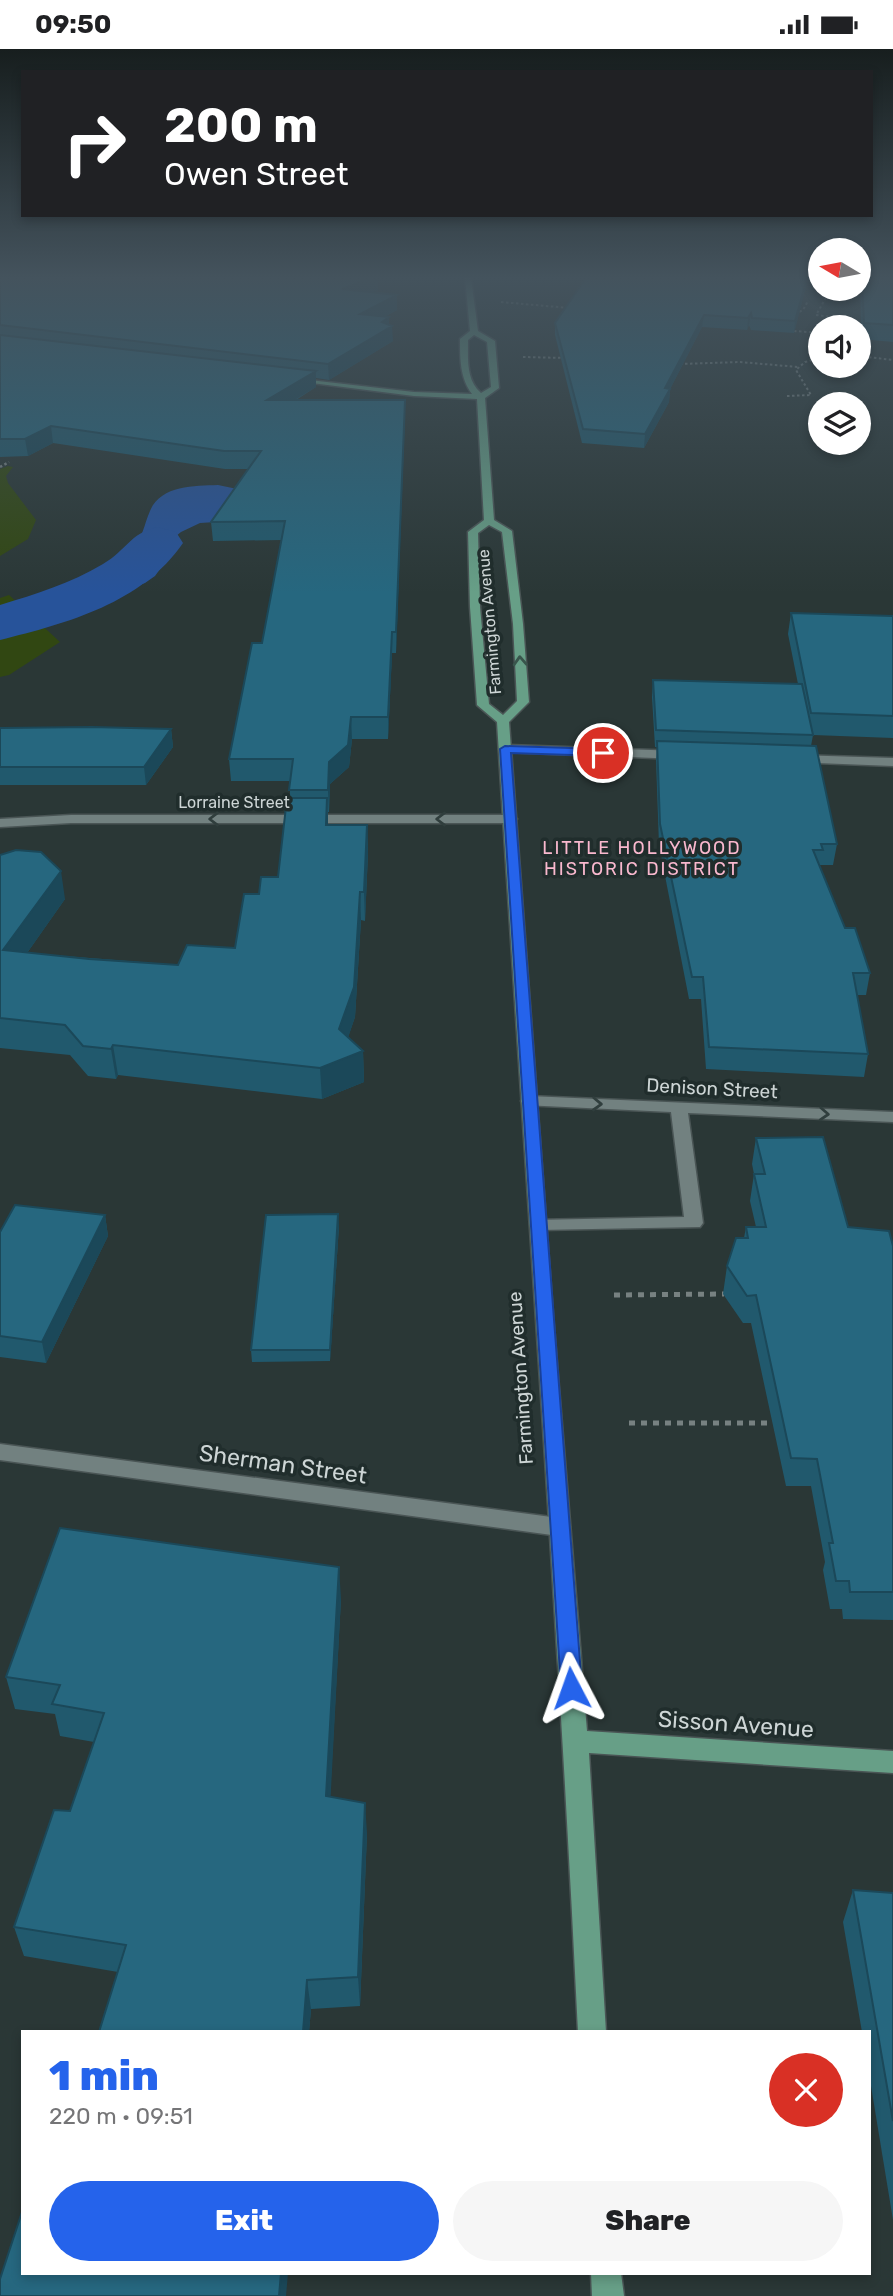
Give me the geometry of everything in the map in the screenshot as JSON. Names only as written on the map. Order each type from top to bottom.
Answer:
[{"type":"main road","points":[[319,383],[414,394],[481,397]]},
{"type":"main road","name":"Farmington Avenue","points":[[468,383],[481,397]]},
{"type":"main road","name":"Farmington Avenue","points":[[481,397],[491,392],[495,383]]},
{"type":"main road","name":"Farmington Avenue","points":[[481,397],[489,521]]},
{"type":"main road","name":"Farmington Avenue","points":[[489,521],[472,532],[476,619],[483,705],[503,721],[576,1741],[592,2030]]},
{"type":"main road","name":"Farmington Avenue","points":[[489,521],[507,531],[518,624],[523,702],[503,721]]},
{"type":"main road","name":"Sisson Avenue","points":[[576,1741],[893,1762]]},
{"type":"main road","points":[[606,2275],[608,2296]]},
{"type":"street","points":[[505,749],[698,756]]},
{"type":"street","points":[[779,758],[893,762]]},
{"type":"street","name":"Lorraine Street","points":[[0,823],[71,819],[510,819]]},
{"type":"street","name":"Denison Street","points":[[529,1101],[893,1117]]},
{"type":"street","points":[[538,1223],[694,1223],[679,1107]]},
{"type":"street","name":"Sherman Street","points":[[0,1452],[559,1527]]},
{"type":"path","points":[[787,396],[811,395],[803,383]]},
{"type":"path","points":[[0,467],[9,462]]},
{"type":"path","points":[[614,1295],[724,1294]]},
{"type":"path","points":[[629,1423],[772,1423]]},
{"type":"green space","points":[[13,467],[6,476],[8,483],[36,520],[28,539],[0,556],[0,469]]},
{"type":"green space","points":[[9,595],[60,642],[9,675],[0,677],[0,598]]},
{"type":"water","points":[[218,485],[242,490],[231,521],[200,523],[181,532],[176,536],[168,558],[155,576],[145,583],[64,613],[50,607],[45,597],[102,572],[131,550],[141,536],[155,502],[162,496],[179,489]]},
{"type":"building","points":[[0,383],[296,383],[267,400],[405,400],[396,632],[392,632],[388,717],[351,717],[348,745],[329,762],[328,790],[289,790],[293,759],[229,759],[252,643],[262,643],[285,521],[211,522],[261,451],[224,451],[51,426],[25,439],[0,439]]},
{"type":"building","points":[[571,383],[668,383],[665,388],[670,389],[645,434],[583,429]]},
{"type":"building","points":[[791,613],[893,616],[893,716],[811,713]]},
{"type":"building","points":[[653,680],[802,684],[813,735],[656,730]]},
{"type":"building","points":[[0,728],[171,729],[144,767],[0,767]]},
{"type":"building","points":[[657,741],[816,746],[837,844],[821,844],[823,850],[813,850],[845,928],[855,928],[870,973],[853,973],[868,1054],[709,1047],[703,977],[692,977],[660,824]]},
{"type":"building","points":[[287,798],[327,798],[326,825],[367,825],[364,892],[360,892],[354,987],[339,1029],[363,1051],[320,1068],[113,1045],[111,1049],[83,1046],[65,1025],[0,1018],[0,855],[16,850],[41,852],[61,871],[3,950],[178,965],[187,945],[235,948],[244,894],[259,894],[261,877],[278,877]]},
{"type":"building","points":[[823,1137],[848,1227],[889,1231],[893,1246],[893,1592],[850,1592],[849,1581],[836,1581],[829,1543],[833,1543],[817,1459],[791,1458],[756,1295],[747,1296],[727,1266],[736,1238],[748,1238],[746,1227],[766,1227],[754,1174],[765,1174],[756,1138]]},
{"type":"building","points":[[15,1205],[105,1215],[42,1342],[0,1336],[0,1232]]},
{"type":"building","points":[[338,1214],[330,1350],[251,1350],[266,1215]]},
{"type":"building","points":[[60,1528],[339,1567],[326,1796],[365,1803],[358,1977],[307,1980],[303,2030],[100,2030],[126,1945],[14,1927],[54,1810],[70,1811],[104,1713],[52,1704],[60,1685],[6,1677]]},
{"type":"building","points":[[853,1890],[893,1893],[893,2121]]},
{"type":"building","points":[[21,2215],[21,2275],[281,2275],[279,2296],[0,2296],[0,2279]]},
{"type":"waterway","points":[[0,623],[63,603],[107,584],[126,573],[157,543]]},
{"type":"district","name":"LITTLE HOLLYWOOD HISTORIC DISTRICT","points":[[642,858]]},
{"type":"route","points":[[571,1688],[505,749],[603,753]]}]
